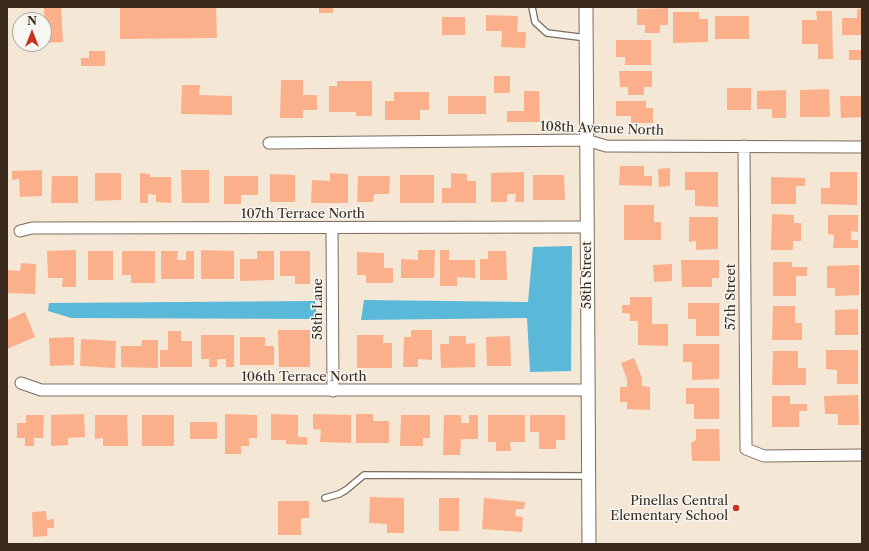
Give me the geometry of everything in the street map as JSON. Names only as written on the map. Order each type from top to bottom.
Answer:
[{"type":"street","name":"58th Street","points":[[586,7],[589,544]]},
{"type":"street","name":"108th Avenue North","points":[[269,143],[586,140],[606,146],[862,147]]},
{"type":"street","name":"57th Street","points":[[744,146],[746,449],[764,456],[862,455]]},
{"type":"street","name":"107th Terrace North","points":[[20,231],[32,228],[587,227]]},
{"type":"street","name":"58th Lane","points":[[332,228],[333,391]]},
{"type":"street","name":"106th Terrace North","points":[[20,383],[41,390],[588,390]]},
{"type":"lane","points":[[532,7],[535,22],[547,33],[587,38]]},
{"type":"lane","points":[[325,498],[339,494],[346,490],[364,475],[589,476]]},
{"type":"water","points":[[572,246],[571,371],[530,372],[527,318],[361,320],[364,300],[528,302],[533,247]]},
{"type":"water","points":[[315,301],[317,319],[71,318],[48,311],[49,303]]},
{"type":"building","points":[[120,7],[216,7],[217,38],[120,39]]},
{"type":"building","points":[[319,7],[333,7],[333,13],[319,13]]},
{"type":"building","points":[[44,8],[61,8],[63,42],[52,43],[52,12],[44,12]]},
{"type":"building","points":[[668,8],[668,25],[660,25],[660,33],[645,33],[645,25],[637,25],[637,9]]},
{"type":"building","points":[[857,9],[862,9],[862,35],[842,35],[842,18],[857,18]]},
{"type":"building","points":[[816,11],[832,11],[833,59],[818,59],[818,44],[802,44],[802,20],[817,20]]},
{"type":"building","points":[[673,12],[699,12],[699,19],[708,19],[708,42],[673,43]]},
{"type":"building","points":[[486,15],[518,16],[517,32],[526,32],[525,48],[501,47],[502,31],[486,31]]},
{"type":"building","points":[[715,16],[749,16],[749,39],[715,39]]},
{"type":"building","points":[[442,17],[465,17],[465,35],[442,35]]},
{"type":"building","points":[[616,40],[651,40],[651,65],[625,65],[625,57],[616,57]]},
{"type":"building","points":[[849,50],[862,50],[862,60],[849,60]]},
{"type":"building","points":[[89,51],[105,51],[105,66],[81,66],[81,58],[89,58]]},
{"type":"building","points":[[619,71],[652,71],[652,87],[644,87],[644,95],[628,95],[628,87],[620,87]]},
{"type":"building","points":[[494,76],[510,76],[510,93],[494,93]]},
{"type":"building","points":[[281,80],[303,80],[303,95],[317,95],[317,110],[303,110],[303,118],[280,118]]},
{"type":"building","points":[[337,81],[372,81],[372,116],[356,116],[356,112],[329,112],[329,86],[337,86]]},
{"type":"building","points":[[182,85],[200,85],[199,95],[232,96],[232,115],[181,114]]},
{"type":"building","points":[[727,88],[751,88],[751,110],[727,110]]},
{"type":"building","points":[[829,89],[830,117],[800,117],[800,90]]},
{"type":"building","points":[[786,90],[786,118],[772,118],[772,109],[757,109],[757,91]]},
{"type":"building","points":[[524,91],[539,91],[540,122],[507,122],[507,111],[524,111]]},
{"type":"building","points":[[394,92],[429,92],[429,110],[420,110],[420,120],[385,120],[385,101],[394,101]]},
{"type":"building","points":[[448,96],[486,96],[486,114],[448,114]]},
{"type":"building","points":[[840,96],[862,96],[862,117],[841,118]]},
{"type":"building","points":[[616,101],[646,101],[646,108],[653,108],[653,123],[631,123],[631,116],[616,116]]},
{"type":"building","points":[[620,166],[644,166],[644,176],[652,176],[652,186],[619,185]]},
{"type":"building","points":[[670,168],[670,186],[659,187],[658,169]]},
{"type":"building","points":[[42,170],[42,196],[20,197],[19,179],[12,180],[12,171]]},
{"type":"building","points":[[181,170],[209,170],[209,203],[182,203]]},
{"type":"building","points":[[524,172],[524,202],[515,202],[516,194],[507,194],[507,202],[491,202],[491,173]]},
{"type":"building","points":[[685,172],[718,172],[718,207],[695,206],[695,190],[685,190]]},
{"type":"building","points":[[830,172],[857,172],[857,205],[821,204],[821,188],[830,188]]},
{"type":"building","points":[[95,173],[121,173],[121,200],[95,201]]},
{"type":"building","points":[[140,173],[150,174],[150,177],[171,177],[171,203],[156,202],[156,195],[148,194],[148,203],[140,203]]},
{"type":"building","points":[[330,173],[348,174],[348,203],[311,203],[312,180],[330,181]]},
{"type":"building","points":[[451,173],[467,174],[467,181],[476,181],[476,203],[442,203],[442,188],[451,188]]},
{"type":"building","points":[[270,174],[295,175],[295,202],[270,202]]},
{"type":"building","points":[[400,175],[434,175],[434,203],[400,203]]},
{"type":"building","points":[[533,175],[564,175],[565,200],[533,200]]},
{"type":"building","points":[[52,176],[78,176],[78,203],[51,203]]},
{"type":"building","points":[[224,176],[258,176],[258,195],[241,195],[241,204],[224,204]]},
{"type":"building","points":[[358,176],[390,176],[389,194],[374,194],[373,202],[357,202]]},
{"type":"building","points":[[771,177],[805,178],[805,186],[796,186],[796,204],[771,204]]},
{"type":"building","points":[[624,205],[654,205],[654,222],[661,222],[661,240],[624,240]]},
{"type":"building","points":[[772,214],[794,215],[794,223],[801,223],[801,241],[793,241],[793,250],[771,250]]},
{"type":"building","points":[[828,215],[858,215],[858,232],[851,231],[851,240],[858,240],[858,248],[833,248],[834,235],[828,234]]},
{"type":"building","points":[[689,217],[718,217],[718,249],[696,250],[696,241],[689,242]]},
{"type":"building","points":[[76,250],[76,287],[62,287],[63,278],[48,278],[47,251]]},
{"type":"building","points":[[201,250],[234,251],[234,279],[201,279]]},
{"type":"building","points":[[418,250],[435,250],[434,278],[401,278],[401,259],[418,260]]},
{"type":"building","points":[[440,250],[449,250],[449,260],[475,260],[475,278],[457,277],[457,286],[440,286]]},
{"type":"building","points":[[88,251],[113,251],[113,280],[88,280]]},
{"type":"building","points":[[122,251],[155,251],[155,283],[131,283],[131,275],[122,275]]},
{"type":"building","points":[[161,251],[178,251],[177,260],[186,260],[186,251],[194,251],[194,279],[161,279]]},
{"type":"building","points":[[257,251],[274,251],[274,280],[240,281],[240,259],[257,259]]},
{"type":"building","points":[[280,251],[310,251],[310,284],[295,284],[295,276],[280,276]]},
{"type":"building","points":[[488,251],[506,251],[507,280],[480,280],[480,259],[488,259]]},
{"type":"building","points":[[357,252],[384,253],[384,268],[393,268],[393,283],[366,283],[366,275],[357,275]]},
{"type":"building","points":[[681,260],[719,260],[719,278],[712,278],[712,287],[682,287]]},
{"type":"building","points":[[773,262],[792,262],[792,267],[807,267],[807,276],[796,276],[796,296],[773,296]]},
{"type":"building","points":[[21,263],[36,264],[35,294],[7,293],[7,270],[20,271]]},
{"type":"building","points":[[672,264],[672,281],[654,282],[653,265]]},
{"type":"building","points":[[859,265],[859,295],[835,296],[835,288],[827,288],[827,266]]},
{"type":"building","points":[[630,297],[652,297],[652,324],[668,324],[668,346],[638,345],[638,321],[630,321],[630,314],[622,313],[622,305],[630,305]]},
{"type":"building","points":[[688,303],[719,303],[719,336],[696,336],[696,319],[688,319]]},
{"type":"building","points":[[773,306],[795,306],[795,323],[802,323],[802,340],[772,340]]},
{"type":"building","points":[[858,309],[858,335],[835,335],[835,310]]},
{"type":"building","points":[[25,312],[35,337],[7,349],[7,320]]},
{"type":"building","points":[[278,330],[310,330],[310,367],[279,367]]},
{"type":"building","points":[[411,330],[432,330],[432,360],[418,359],[418,367],[403,367],[404,337],[411,337]]},
{"type":"building","points":[[168,331],[181,331],[181,341],[192,341],[192,367],[160,367],[160,350],[168,350]]},
{"type":"building","points":[[201,335],[234,335],[234,367],[226,367],[226,359],[217,359],[217,367],[209,367],[209,359],[201,359]]},
{"type":"building","points":[[357,335],[383,335],[383,343],[392,343],[392,368],[357,368]]},
{"type":"building","points":[[449,336],[466,336],[466,344],[475,343],[475,367],[441,368],[440,344],[449,344]]},
{"type":"building","points":[[510,336],[511,366],[487,366],[486,337]]},
{"type":"building","points":[[74,337],[74,365],[50,366],[49,338]]},
{"type":"building","points":[[240,337],[265,337],[265,346],[274,346],[274,365],[240,365]]},
{"type":"building","points":[[81,339],[116,341],[115,368],[80,366]]},
{"type":"building","points":[[142,340],[158,340],[158,368],[121,367],[121,346],[141,346]]},
{"type":"building","points":[[683,344],[719,344],[719,379],[692,380],[692,362],[683,362]]},
{"type":"building","points":[[826,350],[858,350],[858,384],[837,384],[837,370],[826,369]]},
{"type":"building","points":[[773,351],[798,351],[798,368],[806,368],[806,385],[772,385]]},
{"type":"building","points":[[634,358],[642,378],[642,386],[650,387],[650,410],[627,409],[627,402],[620,402],[620,387],[627,387],[627,379],[621,363]]},
{"type":"building","points":[[686,388],[719,388],[719,419],[694,419],[694,404],[686,404]]},
{"type":"building","points":[[858,395],[859,425],[838,425],[838,414],[825,414],[824,396]]},
{"type":"building","points":[[772,396],[790,396],[790,404],[807,404],[807,411],[799,411],[799,427],[772,427]]},
{"type":"building","points":[[84,414],[85,437],[68,438],[68,445],[51,446],[51,415]]},
{"type":"building","points":[[225,414],[257,415],[257,438],[249,438],[249,446],[241,446],[241,454],[225,454]]},
{"type":"building","points":[[271,414],[298,415],[298,437],[307,437],[307,445],[286,444],[286,440],[271,440]]},
{"type":"building","points":[[313,414],[351,415],[351,443],[320,442],[321,430],[313,429]]},
{"type":"building","points":[[356,414],[373,414],[373,421],[389,421],[389,443],[356,443]]},
{"type":"building","points":[[26,415],[44,415],[43,438],[34,438],[34,446],[25,446],[25,438],[17,438],[17,423],[26,423]]},
{"type":"building","points":[[95,415],[127,415],[128,446],[103,446],[103,438],[95,439]]},
{"type":"building","points":[[142,415],[174,415],[174,446],[142,446]]},
{"type":"building","points":[[401,415],[430,415],[430,438],[423,438],[423,446],[400,446]]},
{"type":"building","points":[[444,415],[461,415],[461,423],[469,423],[469,415],[478,415],[478,439],[461,439],[460,455],[443,455]]},
{"type":"building","points":[[488,415],[525,415],[525,442],[510,442],[511,451],[496,451],[496,442],[488,442]]},
{"type":"building","points":[[530,415],[565,415],[565,440],[556,440],[556,449],[539,449],[539,432],[530,432]]},
{"type":"building","points":[[190,422],[217,422],[217,439],[190,439]]},
{"type":"building","points":[[696,429],[719,429],[720,461],[692,461],[691,443],[696,440]]},
{"type":"building","points":[[370,497],[404,498],[404,533],[387,533],[387,524],[369,523]]},
{"type":"building","points":[[439,498],[459,498],[459,531],[439,531]]},
{"type":"building","points":[[484,498],[525,502],[524,509],[516,509],[515,516],[523,517],[522,532],[482,529]]},
{"type":"building","points":[[278,501],[309,501],[309,518],[301,518],[301,535],[278,535]]},
{"type":"building","points":[[46,511],[47,520],[54,519],[54,528],[47,528],[47,536],[33,537],[32,512]]},
{"type":"place","name":"Pinellas Central Elementary School","points":[[736,508]]}]
